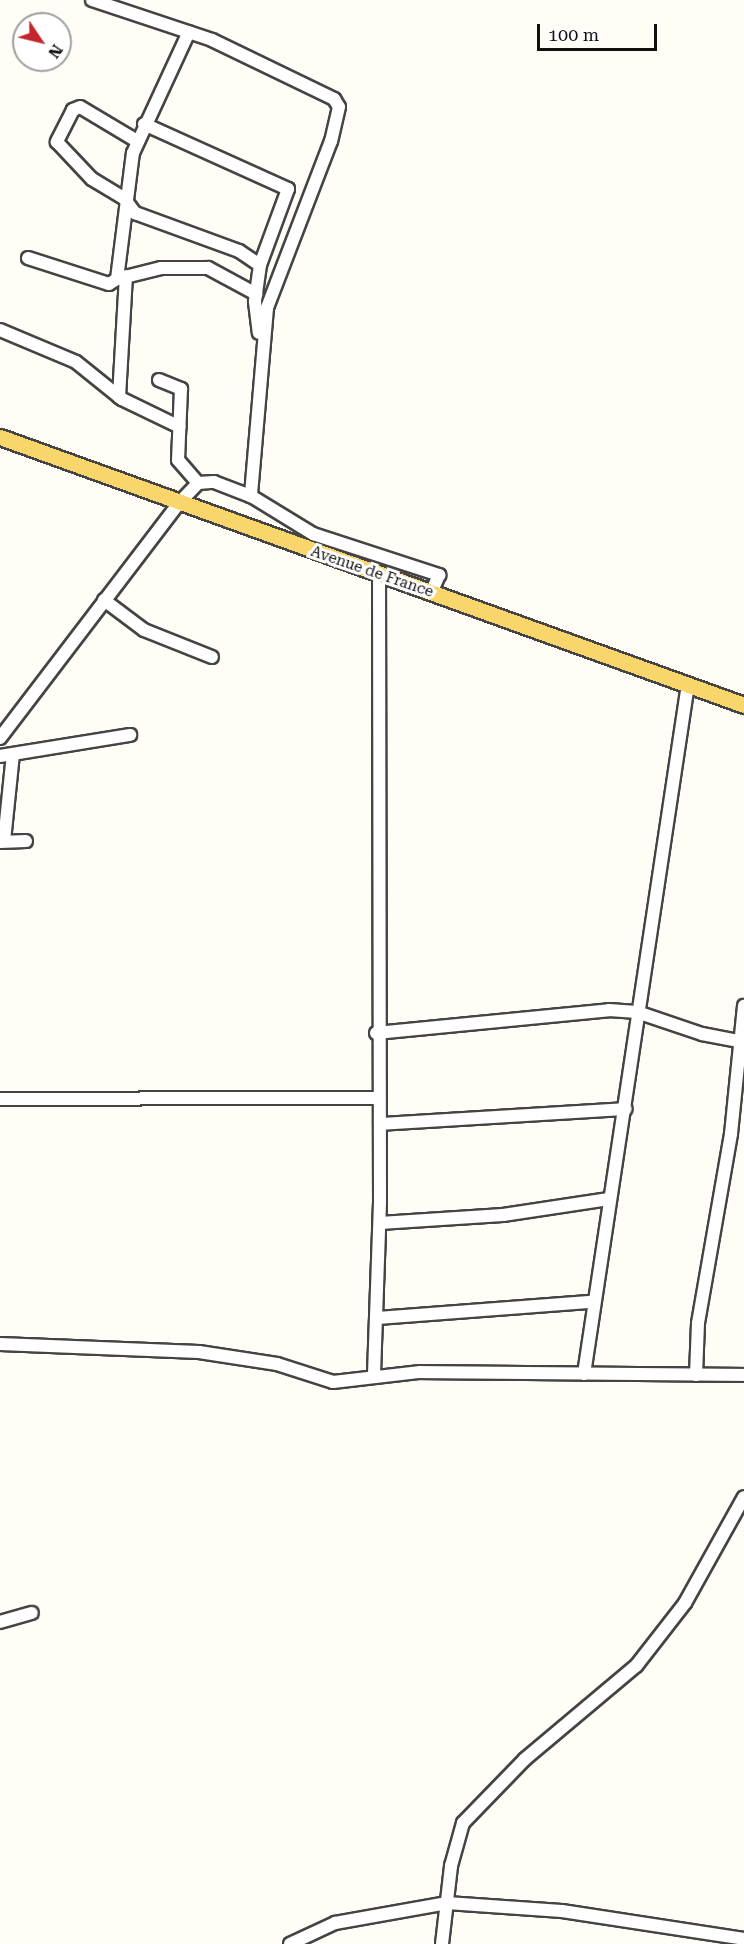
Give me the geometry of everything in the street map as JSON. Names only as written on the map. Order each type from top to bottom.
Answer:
[{"type":"main road","name":"Avenue de France","points":[[0,437],[178,504],[744,705]]},
{"type":"street","points":[[92,0],[189,32],[323,91],[339,107],[321,170],[267,308],[261,349],[251,496]]},
{"type":"street","points":[[119,397],[124,198],[137,141],[189,32]]},
{"type":"street","points":[[137,141],[80,107],[73,110],[57,140],[92,179],[124,198],[135,213],[239,251],[260,265]]},
{"type":"street","points":[[144,124],[288,189],[260,265],[256,294],[261,349]]},
{"type":"street","points":[[28,258],[109,284],[122,277],[160,268],[208,268],[256,294]]},
{"type":"street","points":[[0,330],[76,362],[119,397],[180,427]]},
{"type":"street","points":[[159,381],[181,389],[178,460],[198,483]]},
{"type":"street","points":[[0,738],[178,504],[198,483],[214,482],[251,496],[313,534],[439,575],[431,593]]},
{"type":"street","points":[[374,1374],[380,1223],[380,1124],[376,1033],[379,575]]},
{"type":"street","points":[[104,600],[144,630],[212,657]]},
{"type":"street","points":[[584,1374],[592,1302],[626,1109],[637,1012],[688,684]]},
{"type":"street","points":[[26,841],[2,842],[6,755],[130,735]]},
{"type":"street","points":[[696,1375],[698,1323],[731,1134],[744,1005]]},
{"type":"street","points":[[376,1033],[604,1010],[637,1012],[741,1041]]},
{"type":"street","points":[[0,1099],[379,1098]]},
{"type":"street","points":[[380,1124],[626,1109]]},
{"type":"street","points":[[380,1223],[503,1215],[609,1199]]},
{"type":"street","points":[[377,1318],[592,1302]]},
{"type":"street","points":[[0,1344],[199,1352],[277,1365],[333,1382],[374,1374],[744,1375]]},
{"type":"street","points":[[442,1944],[457,1834],[463,1823],[525,1759],[636,1666],[685,1603],[744,1497]]},
{"type":"street","points":[[0,1622],[32,1613]]},
{"type":"street","points":[[290,1944],[335,1923],[447,1903],[562,1911],[744,1939]]}]
